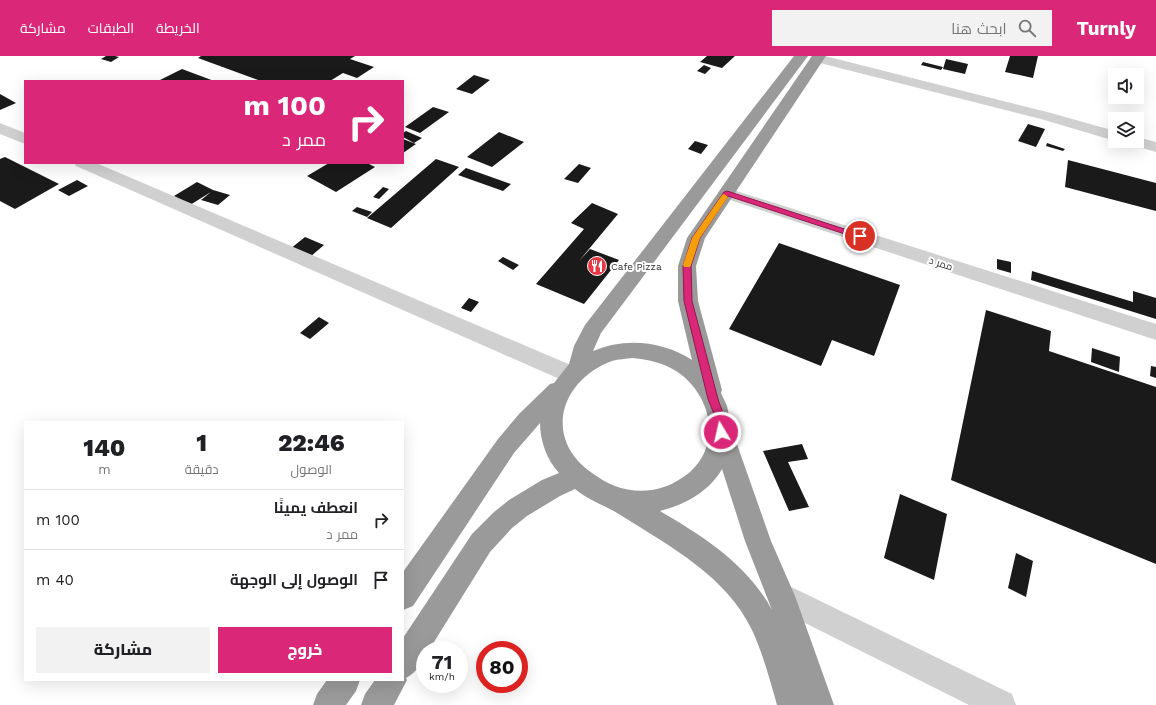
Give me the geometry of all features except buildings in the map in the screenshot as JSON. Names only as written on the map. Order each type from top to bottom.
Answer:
[{"type":"highway","points":[[713,399],[688,301],[687,266],[696,238],[727,193],[812,57]]},
{"type":"highway","points":[[792,705],[774,644],[755,607],[730,576],[704,554],[620,501],[597,490],[576,477],[564,464],[559,454],[552,434],[552,418],[555,402],[571,377],[586,341],[596,325],[812,57]]},
{"type":"highway","points":[[404,595],[517,432],[571,377],[595,358],[613,352],[633,350],[653,352],[673,358],[690,369],[704,382],[713,399],[719,414],[721,432],[758,541],[781,596],[819,705]]},
{"type":"highway","points":[[620,501],[646,502],[672,497],[692,486],[709,470],[718,452],[721,432]]},
{"type":"highway","points":[[404,662],[481,543],[503,520],[523,504],[551,488],[576,477]]},
{"type":"highway","points":[[328,705],[344,681]]},
{"type":"highway","points":[[376,705],[391,681]]},
{"type":"lane","points":[[812,57],[1046,116],[1108,134]]},
{"type":"lane","points":[[0,128],[24,138]]},
{"type":"lane","points":[[1144,144],[1156,147]]},
{"type":"lane","points":[[84,164],[571,377]]},
{"type":"lane","name":"ممر د","points":[[727,193],[1156,332]]},
{"type":"lane","points":[[781,596],[1001,705]]},
{"type":"slow traffic","points":[[687,265],[696,238],[724,197]]},
{"type":"place","name":"Cafe Pizza","points":[[597,266]]},
{"type":"route","points":[[721,432],[719,414],[713,399],[688,301],[687,266],[696,238],[727,193],[860,236]]}]
